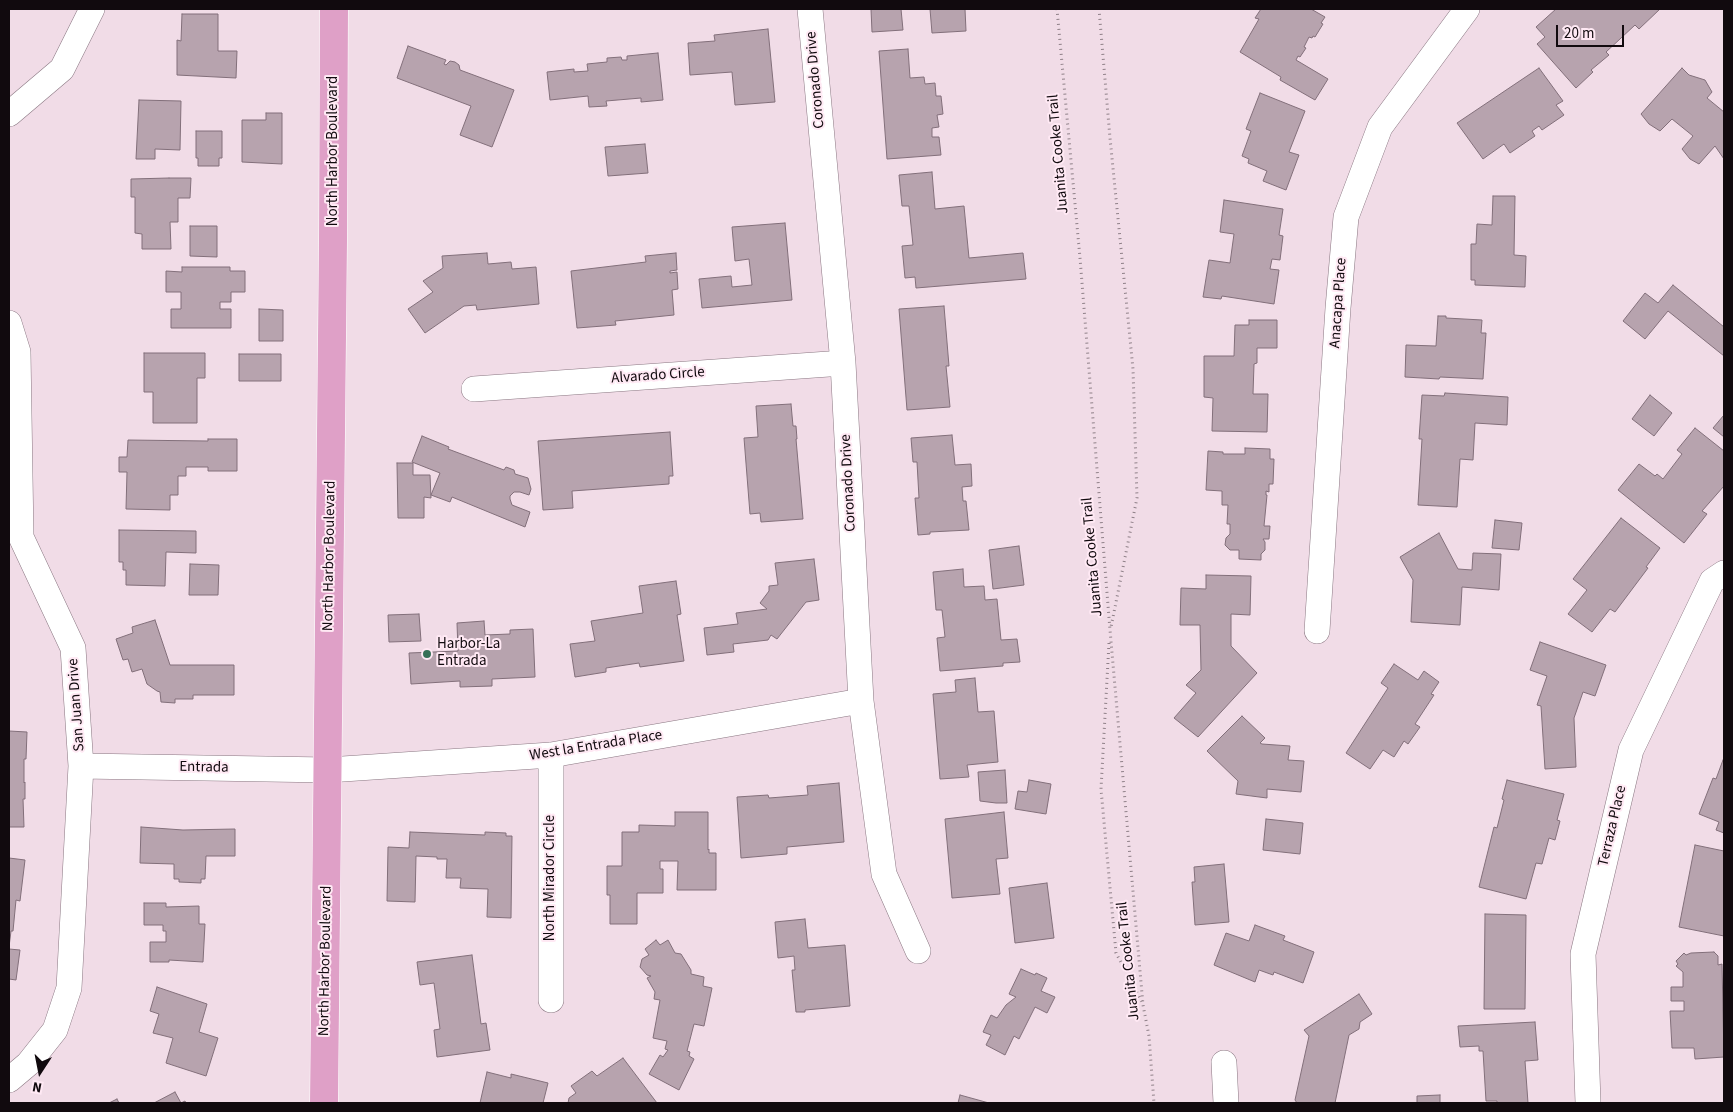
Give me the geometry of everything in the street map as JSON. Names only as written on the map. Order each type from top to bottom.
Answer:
[{"type":"main road","name":"North Harbor Boulevard","points":[[324,1103],[334,9]]},
{"type":"street","points":[[9,114],[62,69],[92,9]]},
{"type":"street","name":"Coronado Drive","points":[[810,9],[842,363],[861,701],[884,874],[918,951]]},
{"type":"street","name":"Anacapa Place","points":[[1317,631],[1338,308],[1346,217],[1380,127],[1467,9]]},
{"type":"street","name":"San Juan Drive","points":[[9,323],[18,352],[21,537],[73,648],[81,766],[69,988],[55,1030],[28,1064],[9,1080]]},
{"type":"street","name":"Alvarado Circle","points":[[474,389],[842,363]]},
{"type":"street","name":"Terraza Place","points":[[1588,1103],[1583,954],[1631,750],[1712,581],[1724,573]]},
{"type":"street","name":"West la Entrada Place","points":[[328,770],[551,755],[861,701]]},
{"type":"street","name":"North Mirador Circle","points":[[551,755],[551,1000]]},
{"type":"street","name":"Entrada","points":[[81,766],[328,770]]},
{"type":"street","points":[[1224,1064],[1226,1103]]},
{"type":"path","name":"Juanita Cooke Trail","points":[[1057,9],[1143,1005],[1149,1036],[1154,1103]]},
{"type":"path","points":[[1099,9],[1133,369],[1137,498],[1110,630],[1101,789],[1116,953],[1143,1005]]},
{"type":"building","points":[[871,9],[901,9],[903,30],[872,32]]},
{"type":"building","points":[[930,9],[965,9],[966,31],[932,33]]},
{"type":"building","points":[[1261,9],[1311,9],[1325,17],[1315,37],[1309,37],[1304,47],[1306,48],[1296,60],[1328,79],[1315,100],[1280,80],[1281,77],[1240,52],[1259,19],[1255,18]]},
{"type":"building","points":[[1556,9],[1660,9],[1639,29],[1635,25],[1606,52],[1609,55],[1591,70],[1593,72],[1576,88],[1537,44],[1545,37],[1536,27]]},
{"type":"building","points":[[182,14],[218,14],[218,51],[237,51],[236,78],[177,75],[177,40],[181,41]]},
{"type":"building","points":[[768,29],[775,102],[735,105],[732,72],[690,75],[688,43],[715,41],[714,35]]},
{"type":"building","points":[[408,46],[446,60],[444,64],[446,65],[450,61],[455,62],[459,65],[460,70],[514,90],[492,147],[460,135],[471,106],[397,78]]},
{"type":"building","points":[[908,49],[910,78],[924,77],[925,84],[935,83],[936,96],[941,96],[943,114],[937,115],[939,127],[932,128],[932,137],[939,137],[941,155],[887,159],[879,51]]},
{"type":"building","points":[[658,53],[663,100],[641,102],[641,98],[606,101],[607,106],[589,107],[588,96],[550,100],[547,72],[574,69],[574,72],[588,71],[587,64],[607,62],[607,58],[621,57],[622,60],[627,60],[627,56]]},
{"type":"building","points":[[1539,68],[1563,101],[1556,105],[1564,115],[1542,130],[1539,126],[1532,131],[1535,136],[1510,153],[1504,144],[1483,159],[1457,123]]},
{"type":"building","points":[[1682,68],[1689,75],[1705,80],[1712,92],[1707,98],[1724,112],[1724,159],[1715,146],[1699,164],[1690,159],[1682,149],[1693,136],[1672,119],[1660,131],[1649,124],[1641,114]]},
{"type":"building","points":[[1260,93],[1305,111],[1289,152],[1299,155],[1286,190],[1263,181],[1267,171],[1248,163],[1249,159],[1242,156],[1251,131],[1246,129]]},
{"type":"building","points":[[139,100],[181,101],[180,150],[155,149],[155,159],[136,159]]},
{"type":"building","points":[[266,113],[282,113],[282,164],[242,162],[242,120],[266,120]]},
{"type":"building","points":[[196,131],[222,131],[222,158],[219,158],[219,166],[198,166],[198,158],[196,158]]},
{"type":"building","points":[[645,144],[648,173],[608,176],[605,147]]},
{"type":"building","points":[[932,172],[935,209],[964,206],[969,258],[1023,253],[1026,279],[916,288],[915,277],[905,278],[902,246],[913,245],[909,206],[902,206],[899,175]]},
{"type":"building","points":[[191,178],[190,198],[178,198],[178,222],[170,222],[171,249],[142,249],[142,234],[135,233],[135,197],[131,197],[131,179]]},
{"type":"building","points":[[1493,196],[1515,196],[1514,255],[1526,256],[1525,287],[1475,285],[1475,280],[1471,280],[1471,244],[1476,244],[1477,224],[1492,225]]},
{"type":"building","points":[[1224,200],[1283,209],[1279,235],[1283,236],[1280,260],[1272,259],[1270,269],[1279,270],[1274,304],[1222,296],[1221,299],[1203,297],[1209,260],[1230,263],[1234,234],[1220,232]]},
{"type":"building","points":[[785,223],[792,300],[702,308],[699,279],[731,276],[732,287],[752,285],[749,259],[735,261],[732,227]]},
{"type":"building","points":[[190,226],[217,226],[217,257],[190,256]]},
{"type":"building","points":[[487,253],[488,264],[511,262],[512,269],[536,267],[539,304],[477,310],[476,305],[464,306],[425,333],[408,309],[433,292],[423,281],[443,268],[442,256]]},
{"type":"building","points":[[676,253],[677,270],[670,271],[670,273],[677,272],[678,289],[672,290],[674,315],[615,321],[616,325],[577,328],[571,271],[646,262],[645,256]]},
{"type":"building","points":[[182,267],[230,267],[230,271],[245,271],[245,292],[231,292],[231,302],[220,302],[220,309],[231,309],[231,328],[171,328],[171,309],[181,309],[181,292],[166,292],[166,271],[182,272]]},
{"type":"building","points":[[1673,285],[1724,327],[1724,356],[1668,311],[1645,339],[1623,321],[1645,293],[1658,303]]},
{"type":"building","points":[[944,306],[949,366],[946,366],[950,407],[907,410],[899,309]]},
{"type":"building","points":[[259,309],[283,310],[283,341],[259,341]]},
{"type":"building","points":[[1438,316],[1482,320],[1481,333],[1486,333],[1483,379],[1405,377],[1406,345],[1436,346]]},
{"type":"building","points":[[1249,320],[1277,320],[1277,348],[1257,348],[1257,363],[1254,364],[1253,394],[1268,394],[1267,432],[1212,431],[1213,398],[1204,397],[1204,356],[1234,356],[1235,325],[1249,325]]},
{"type":"building","points":[[144,353],[205,353],[205,378],[197,378],[197,423],[153,423],[153,392],[144,392]]},
{"type":"building","points":[[239,354],[281,354],[281,381],[239,381]]},
{"type":"building","points":[[1445,393],[1508,397],[1507,425],[1475,423],[1473,460],[1460,459],[1457,507],[1418,505],[1422,439],[1419,439],[1422,395],[1444,396]]},
{"type":"building","points":[[1650,395],[1672,413],[1654,436],[1632,419]]},
{"type":"building","points":[[791,404],[793,426],[796,426],[803,519],[761,522],[760,513],[750,514],[744,438],[758,437],[756,406]]},
{"type":"building","points":[[1724,415],[1724,437],[1713,428]]},
{"type":"building","points":[[1695,428],[1724,451],[1724,486],[1702,511],[1707,514],[1684,543],[1618,490],[1639,464],[1655,476],[1657,474],[1663,479],[1682,454],[1677,450]]},
{"type":"building","points":[[670,432],[673,476],[669,476],[669,484],[572,491],[573,508],[543,510],[538,441]]},
{"type":"building","points":[[952,435],[955,465],[971,464],[972,486],[962,487],[963,501],[966,501],[969,530],[930,532],[930,534],[918,535],[915,498],[919,498],[917,462],[913,462],[911,438]]},
{"type":"building","points":[[422,436],[449,447],[448,449],[504,470],[506,467],[514,470],[515,474],[528,478],[531,489],[529,495],[514,492],[510,496],[512,505],[530,512],[525,527],[452,497],[450,502],[431,495],[440,473],[412,462]]},
{"type":"building","points":[[208,439],[237,439],[237,471],[208,471],[208,467],[186,467],[186,476],[178,476],[178,495],[170,495],[170,510],[126,509],[127,472],[119,472],[119,457],[127,457],[128,440],[208,441]]},
{"type":"building","points":[[1245,448],[1270,449],[1270,459],[1274,459],[1273,484],[1269,484],[1269,492],[1266,491],[1264,526],[1270,526],[1269,539],[1263,539],[1265,550],[1261,554],[1261,560],[1239,559],[1239,550],[1230,550],[1225,545],[1226,538],[1230,534],[1230,524],[1227,524],[1228,505],[1222,505],[1222,491],[1206,490],[1208,451],[1223,452],[1223,454],[1245,454]]},
{"type":"building","points":[[397,463],[413,463],[413,475],[430,475],[431,498],[424,497],[424,518],[398,518]]},
{"type":"building","points":[[1621,518],[1660,548],[1646,567],[1648,568],[1615,612],[1610,609],[1592,632],[1568,614],[1587,590],[1573,579]]},
{"type":"building","points":[[1495,520],[1522,523],[1519,550],[1492,548]]},
{"type":"building","points":[[119,530],[196,531],[196,553],[166,552],[165,586],[126,585],[126,570],[123,570],[123,562],[119,562]]},
{"type":"building","points":[[1439,533],[1458,569],[1472,570],[1473,553],[1501,554],[1499,590],[1462,587],[1460,625],[1411,622],[1413,580],[1400,557]]},
{"type":"building","points":[[1019,546],[1024,585],[993,589],[989,550]]},
{"type":"building","points":[[814,559],[819,600],[806,602],[777,639],[771,635],[768,640],[733,644],[734,652],[707,655],[704,628],[738,624],[736,613],[767,609],[760,603],[769,591],[769,586],[778,585],[775,563]]},
{"type":"building","points":[[190,564],[219,565],[218,595],[189,595]]},
{"type":"building","points":[[963,569],[964,587],[984,586],[985,600],[997,599],[1001,640],[1017,639],[1020,662],[1003,663],[1003,666],[940,671],[937,638],[945,637],[942,610],[936,610],[933,572]]},
{"type":"building","points":[[1206,575],[1251,576],[1250,615],[1231,614],[1231,646],[1257,673],[1198,737],[1174,718],[1196,693],[1186,685],[1201,670],[1200,625],[1180,625],[1181,588],[1206,589]]},
{"type":"building","points":[[676,581],[681,614],[677,615],[684,661],[640,667],[639,663],[606,668],[606,672],[575,677],[570,644],[595,641],[591,621],[643,613],[639,586]]},
{"type":"building","points":[[419,614],[421,641],[389,642],[388,615]]},
{"type":"building","points":[[155,620],[170,665],[234,665],[234,695],[193,695],[193,699],[175,699],[175,703],[161,702],[160,692],[147,684],[142,669],[132,672],[128,659],[123,660],[116,639],[133,633],[132,627]]},
{"type":"building","points":[[484,621],[485,635],[510,634],[510,630],[533,629],[535,677],[492,679],[492,686],[460,687],[460,681],[411,684],[409,653],[458,651],[457,623]]},
{"type":"building","points":[[1540,642],[1606,665],[1595,696],[1583,692],[1574,718],[1576,767],[1545,769],[1541,706],[1537,705],[1547,676],[1530,670]]},
{"type":"building","points":[[1394,664],[1418,680],[1424,671],[1439,682],[1431,694],[1434,695],[1415,724],[1420,727],[1408,744],[1404,741],[1394,757],[1383,750],[1370,769],[1346,753],[1388,688],[1381,683]]},
{"type":"building","points":[[975,678],[978,712],[994,711],[998,762],[967,765],[969,777],[940,779],[933,694],[956,692],[955,680]]},
{"type":"building","points":[[1242,716],[1265,738],[1260,743],[1290,746],[1288,760],[1304,761],[1301,792],[1267,789],[1267,798],[1236,794],[1238,781],[1207,751]]},
{"type":"building","points":[[9,731],[27,732],[26,759],[24,759],[24,827],[9,827]]},
{"type":"building","points":[[1723,760],[1724,833],[1716,830],[1719,822],[1699,814],[1713,778],[1716,779]]},
{"type":"building","points":[[1005,770],[1007,803],[980,801],[978,772]]},
{"type":"building","points":[[1029,780],[1051,784],[1046,814],[1015,809],[1018,791],[1027,792]]},
{"type":"building","points":[[1507,780],[1564,794],[1557,820],[1560,821],[1555,840],[1549,838],[1542,864],[1536,863],[1526,899],[1479,887],[1494,827],[1497,828]]},
{"type":"building","points":[[839,783],[844,842],[787,847],[787,854],[741,858],[737,797],[768,795],[769,798],[808,795],[807,786]]},
{"type":"building","points":[[675,812],[708,812],[708,850],[709,853],[716,853],[716,890],[677,890],[678,861],[660,861],[660,869],[663,869],[663,893],[637,893],[637,924],[610,924],[607,866],[622,866],[622,832],[639,832],[639,825],[675,826]]},
{"type":"building","points":[[1004,812],[1008,858],[996,859],[1000,894],[952,898],[945,819]]},
{"type":"building","points":[[1266,819],[1303,823],[1300,854],[1263,850]]},
{"type":"building","points":[[141,827],[183,830],[235,829],[235,856],[206,856],[205,879],[201,879],[201,883],[179,882],[179,879],[174,879],[174,864],[140,863]]},
{"type":"building","points":[[410,832],[485,835],[485,832],[506,833],[506,836],[512,836],[511,918],[487,917],[488,889],[460,888],[461,878],[446,878],[447,859],[437,859],[437,857],[416,856],[415,902],[387,901],[388,847],[409,848]]},
{"type":"building","points":[[1695,845],[1724,851],[1724,936],[1679,927]]},
{"type":"building","points":[[9,858],[25,860],[20,901],[16,900],[13,931],[11,931],[9,947]]},
{"type":"building","points":[[1224,864],[1229,922],[1195,925],[1192,882],[1195,882],[1194,867]]},
{"type":"building","points":[[1047,883],[1054,938],[1015,943],[1009,888]]},
{"type":"building","points":[[144,903],[166,903],[166,907],[199,906],[199,924],[205,924],[203,962],[169,960],[169,962],[150,962],[150,942],[166,942],[166,931],[163,931],[163,925],[144,925]]},
{"type":"building","points":[[1485,914],[1526,915],[1525,1009],[1484,1009]]},
{"type":"building","points":[[805,919],[808,948],[845,945],[850,1006],[796,1012],[792,970],[795,970],[794,956],[778,958],[775,922]]},
{"type":"building","points":[[1255,925],[1285,936],[1283,940],[1314,952],[1303,983],[1274,972],[1273,975],[1259,970],[1255,982],[1214,965],[1226,933],[1249,941]]},
{"type":"building","points":[[656,940],[660,945],[668,940],[675,953],[681,954],[691,970],[691,974],[704,977],[703,986],[712,988],[704,1026],[694,1024],[687,1051],[690,1052],[689,1056],[694,1059],[679,1090],[649,1074],[660,1055],[663,1057],[668,1050],[665,1049],[667,1041],[653,1038],[660,1000],[654,999],[655,992],[647,978],[651,976],[647,975],[640,967],[642,959],[649,955],[645,949]]},
{"type":"building","points":[[9,949],[20,950],[16,980],[9,979]]},
{"type":"building","points":[[1714,952],[1718,956],[1718,965],[1722,964],[1724,1057],[1695,1059],[1694,1048],[1672,1048],[1670,1011],[1684,1011],[1684,1001],[1671,1001],[1671,987],[1683,987],[1683,972],[1676,966],[1678,964],[1676,961],[1684,953],[1686,955]]},
{"type":"building","points":[[472,955],[481,1024],[486,1023],[490,1050],[437,1057],[434,1030],[440,1029],[434,983],[420,985],[417,962]]},
{"type":"building","points":[[1021,969],[1047,978],[1041,991],[1055,997],[1047,1013],[1035,1007],[1019,1039],[1014,1036],[1005,1055],[986,1045],[991,1035],[983,1032],[991,1015],[997,1018],[1006,1005],[1016,997],[1009,994]]},
{"type":"building","points":[[157,987],[207,1004],[199,1032],[218,1038],[206,1076],[166,1063],[173,1038],[153,1033],[159,1014],[150,1011]]},
{"type":"building","points":[[1359,994],[1372,1014],[1360,1022],[1359,1029],[1349,1035],[1335,1103],[1297,1103],[1295,1100],[1309,1036],[1304,1030]]},
{"type":"building","points":[[1535,1022],[1538,1060],[1525,1061],[1528,1103],[1486,1101],[1483,1051],[1479,1051],[1479,1046],[1460,1047],[1458,1026]]},
{"type":"building","points":[[623,1058],[657,1103],[568,1103],[569,1098],[576,1093],[571,1086],[592,1071],[597,1076]]},
{"type":"building","points":[[487,1072],[511,1078],[511,1074],[548,1083],[543,1103],[480,1103]]},
{"type":"building","points":[[175,1092],[181,1103],[154,1103]]},
{"type":"building","points":[[960,1095],[989,1103],[958,1103]]},
{"type":"building","points":[[1440,1095],[1440,1103],[1417,1103],[1417,1096]]},
{"type":"building","points":[[117,1099],[119,1103],[109,1103]]},
{"type":"place","name":"Harbor-La Entrada","points":[[427,654]]}]
